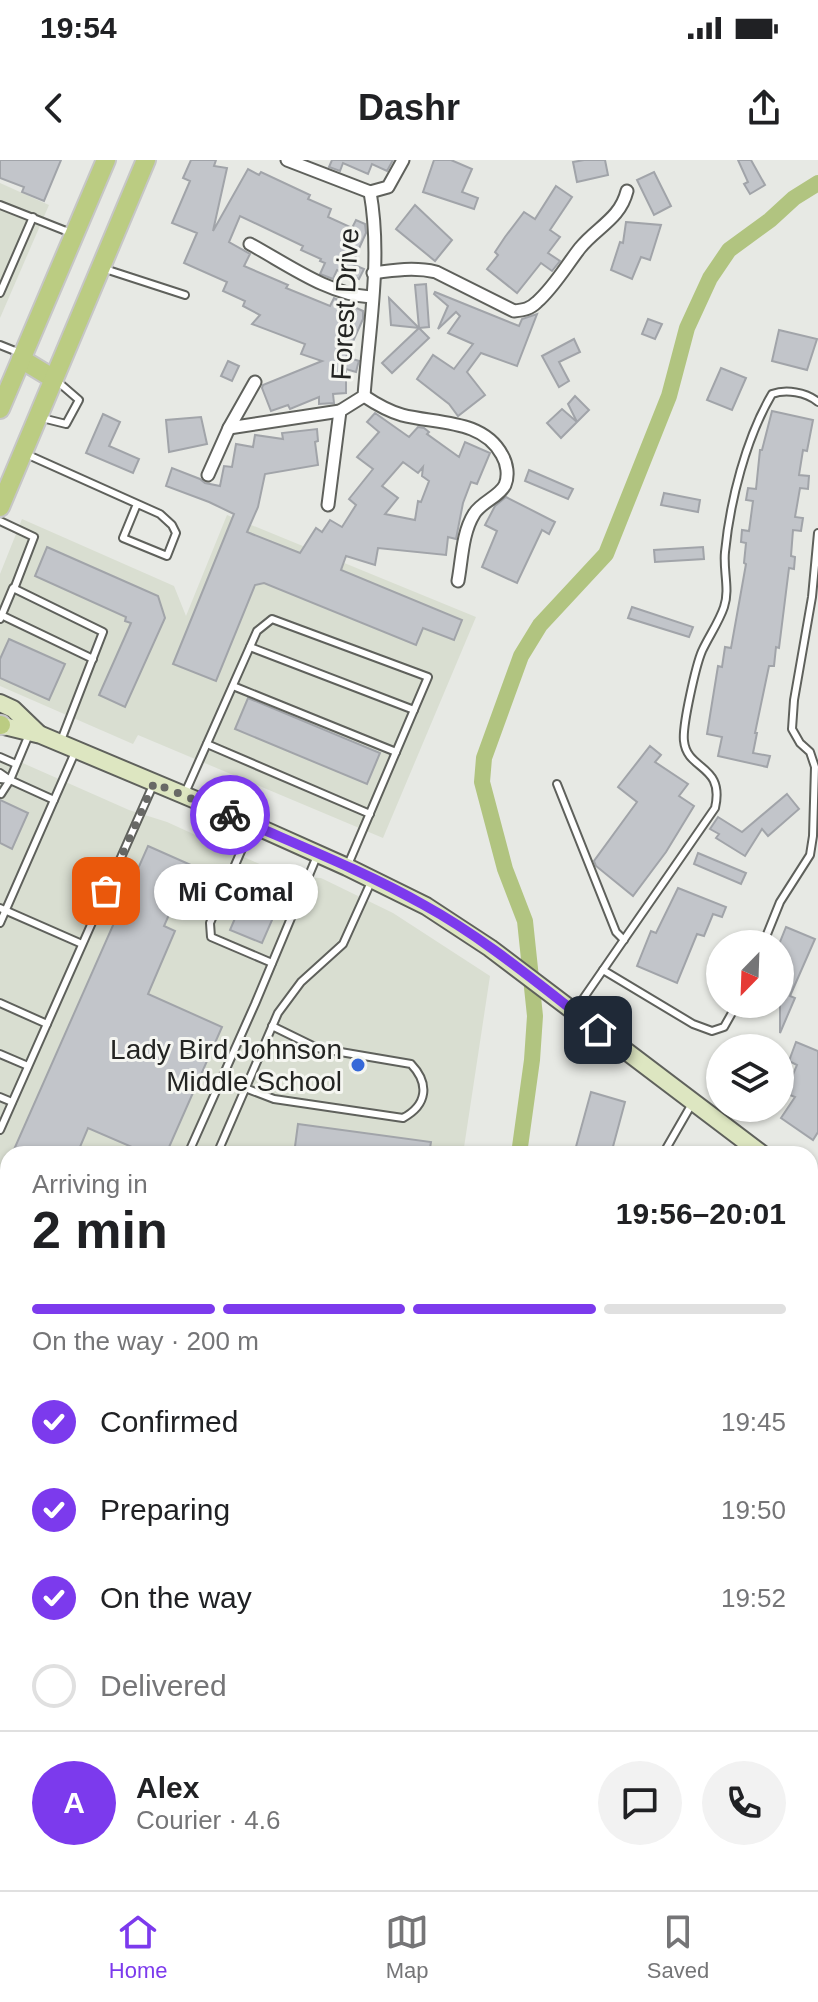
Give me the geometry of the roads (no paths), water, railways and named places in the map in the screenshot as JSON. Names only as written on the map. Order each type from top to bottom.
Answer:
[{"type":"main road","points":[[0,409],[106,160]]},
{"type":"main road","points":[[0,507],[146,160]]},
{"type":"main road","points":[[22,357],[54,379]]},
{"type":"main road","points":[[0,703],[13,709],[35,733]]},
{"type":"main road","points":[[0,725],[35,733],[184,795],[347,867],[426,906],[490,948],[751,1146]]},
{"type":"street","points":[[287,160],[370,192]]},
{"type":"street","name":"Forest Drive","points":[[328,505],[340,411],[364,396],[376,224],[370,192],[388,187],[403,160]]},
{"type":"street","points":[[373,273],[425,269],[514,311],[526,310],[552,286],[583,244],[617,214],[627,191]]},
{"type":"street","points":[[250,244],[333,288],[354,296],[371,297]]},
{"type":"street","points":[[208,475],[229,428],[255,382]]},
{"type":"street","points":[[364,396],[394,412],[456,424],[485,436],[493,442],[506,463],[507,481],[502,489],[474,513],[458,581]]},
{"type":"street","points":[[229,428],[340,411]]},
{"type":"lane","points":[[0,205],[74,234]]},
{"type":"lane","points":[[0,293],[33,217]]},
{"type":"lane","points":[[102,267],[185,295]]},
{"type":"lane","points":[[0,345],[22,357]]},
{"type":"lane","points":[[38,417],[66,424],[79,400],[54,379]]},
{"type":"lane","points":[[574,1012],[715,808],[718,795],[716,782],[687,751],[683,739],[697,665],[726,604],[726,539],[752,431],[772,394],[784,390],[814,398],[818,402]]},
{"type":"lane","points":[[23,453],[160,514],[176,533],[167,556],[123,538],[137,504]]},
{"type":"lane","points":[[0,521],[34,537],[1,617],[93,659]]},
{"type":"lane","points":[[769,930],[780,902],[810,855],[813,836],[815,767],[810,752],[792,729],[812,597],[818,533]]},
{"type":"lane","points":[[0,923],[3,909],[54,800],[103,632],[14,589]]},
{"type":"lane","points":[[184,795],[257,631],[272,619],[428,677],[347,867]]},
{"type":"lane","points":[[250,647],[414,710]]},
{"type":"lane","points":[[233,686],[396,752]]},
{"type":"lane","points":[[1,794],[35,733]]},
{"type":"lane","points":[[207,744],[370,814]]},
{"type":"lane","points":[[0,757],[16,764]]},
{"type":"lane","points":[[0,773],[54,800]]},
{"type":"lane","points":[[0,779],[10,780]]},
{"type":"lane","points":[[0,1130],[154,783]]},
{"type":"lane","points":[[557,784],[616,932],[624,940]]},
{"type":"lane","points":[[253,825],[210,923],[211,937],[272,963]]},
{"type":"lane","points":[[192,1146],[318,854]]},
{"type":"lane","points":[[220,1146],[272,1026],[290,994],[343,944],[372,879]]},
{"type":"lane","points":[[3,909],[82,944]]},
{"type":"lane","points":[[603,970],[693,1024],[712,1031],[724,1027],[729,1018]]},
{"type":"lane","points":[[0,1003],[47,1024]]},
{"type":"lane","points":[[245,1088],[274,1099],[403,1118],[415,1112],[422,1098],[424,1087],[420,1073],[411,1064],[317,1048],[272,1026]]},
{"type":"lane","points":[[0,1054],[28,1066]]},
{"type":"lane","points":[[0,1097],[12,1102]]},
{"type":"lane","points":[[668,1146],[693,1102]]},
{"type":"waterway","points":[[520,1146],[535,1016],[525,921],[505,869],[482,782],[484,758],[521,656],[540,625],[606,554],[669,396],[687,328],[710,278],[729,250],[794,198],[818,183]]},
{"type":"place","name":"Mi Comal","points":[[106,891]]},
{"type":"place","name":"Lady Bird Johnson Middle School","points":[[358,1065]]}]
